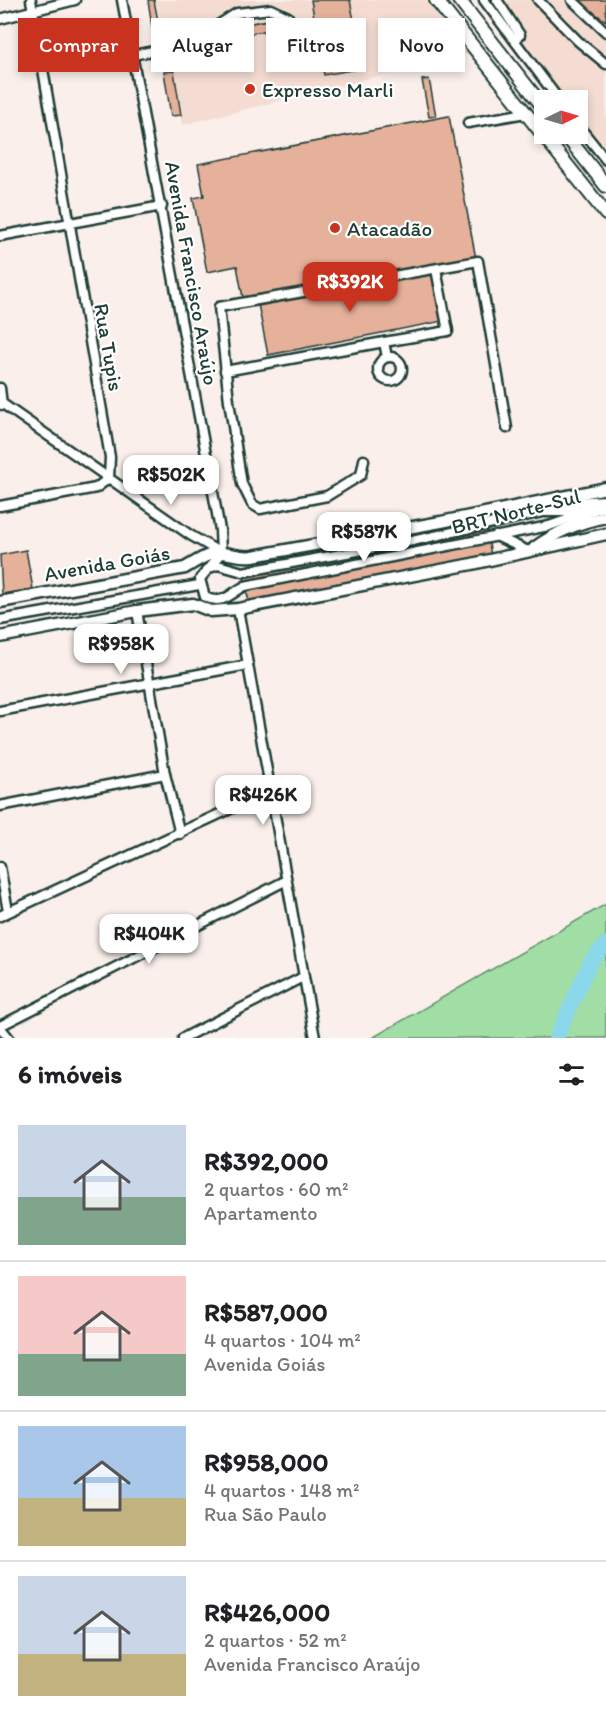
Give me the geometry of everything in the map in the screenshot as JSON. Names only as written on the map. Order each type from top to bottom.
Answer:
[{"type":"highway","points":[[436,0],[606,214]]},
{"type":"highway","points":[[459,0],[534,95]]},
{"type":"highway","points":[[573,144],[606,186]]},
{"type":"main road","name":"Avenida Goiás","points":[[0,602],[185,568],[211,554],[221,553],[240,558],[253,556],[606,488]]},
{"type":"main road","points":[[529,552],[606,501]]},
{"type":"main road","points":[[519,506],[593,511],[606,517]]},
{"type":"main road","points":[[0,637],[137,611],[193,604],[211,610],[233,610],[529,552],[606,534]]},
{"type":"street","name":"Rua Tupis","points":[[31,0],[110,457],[109,478]]},
{"type":"street","points":[[0,19],[75,0]]},
{"type":"street","name":"Avenida Francisco Araújo","points":[[122,0],[126,18]]},
{"type":"street","points":[[484,0],[552,90]]},
{"type":"street","points":[[497,0],[520,35],[514,40]]},
{"type":"street","points":[[538,0],[578,41],[606,64]]},
{"type":"street","points":[[572,0],[606,33]]},
{"type":"street","points":[[229,18],[237,13],[271,9],[288,18]]},
{"type":"street","name":"Avenida Francisco Araújo","points":[[136,72],[220,530],[221,553]]},
{"type":"street","points":[[468,123],[525,113]]},
{"type":"street","points":[[588,138],[606,160]]},
{"type":"street","points":[[0,236],[162,206]]},
{"type":"street","points":[[364,460],[361,475],[327,496],[274,507],[260,508],[252,504],[242,484],[225,371],[219,307],[478,261],[507,429]]},
{"type":"street","points":[[225,371],[448,331],[436,269]]},
{"type":"street","points":[[384,342],[387,357]]},
{"type":"street","points":[[0,388],[1,404],[190,535],[221,553],[207,569],[200,585],[202,593],[208,599],[233,610],[248,665],[315,1038]]},
{"type":"street","points":[[0,507],[96,488],[109,478]]},
{"type":"street","points":[[593,511],[606,508]]},
{"type":"street","name":"BRT Norte-Sul","points":[[208,599],[232,597],[245,586],[549,526],[593,511]]},
{"type":"street","name":"BRT Norte-Sul","points":[[207,569],[218,566],[243,572],[412,541],[543,512],[593,511]]},
{"type":"street","points":[[496,536],[529,552]]},
{"type":"street","points":[[0,620],[200,585]]},
{"type":"street","points":[[137,611],[165,774],[180,834]]},
{"type":"street","points":[[0,711],[248,665]]},
{"type":"street","points":[[0,806],[165,774]]},
{"type":"street","points":[[0,867],[4,914],[271,790]]},
{"type":"street","points":[[9,1038],[0,1027],[285,880]]},
{"type":"street","points":[[183,1038],[303,977]]},
{"type":"shaded area","points":[[156,0],[427,0],[441,18],[378,18],[378,72],[395,72],[182,125],[171,72],[254,72],[254,18],[160,18]]},
{"type":"shaded area","points":[[485,0],[606,0],[606,158],[588,134],[588,90],[554,90]]},
{"type":"green space","points":[[606,904],[606,1038],[372,1038]]},
{"type":"building","points":[[148,0],[154,0],[157,18],[151,18],[151,20]]},
{"type":"building","points":[[311,0],[350,0],[353,18],[314,18]]},
{"type":"building","points":[[576,0],[606,0],[606,21]]},
{"type":"building","points":[[266,20],[266,31],[254,33],[254,23]]},
{"type":"building","points":[[164,72],[174,72],[181,115],[171,116]]},
{"type":"building","points":[[323,72],[341,72],[324,75]]},
{"type":"building","points":[[429,79],[436,116],[429,117],[422,80]]},
{"type":"building","name":"Atacadão","points":[[449,116],[476,259],[244,303],[237,266],[207,272],[193,198],[204,196],[198,164]]},
{"type":"building","points":[[433,271],[443,321],[268,355],[258,304]]},
{"type":"building","points":[[486,524],[491,556],[249,603],[242,567]]},
{"type":"building","points":[[26,550],[33,589],[2,594],[0,555]]},
{"type":"waterway","points":[[556,1038],[591,961],[606,944]]},
{"type":"place","name":"Expresso Marli","points":[[250,89]]},
{"type":"place","name":"Atacadão","points":[[335,228]]}]
